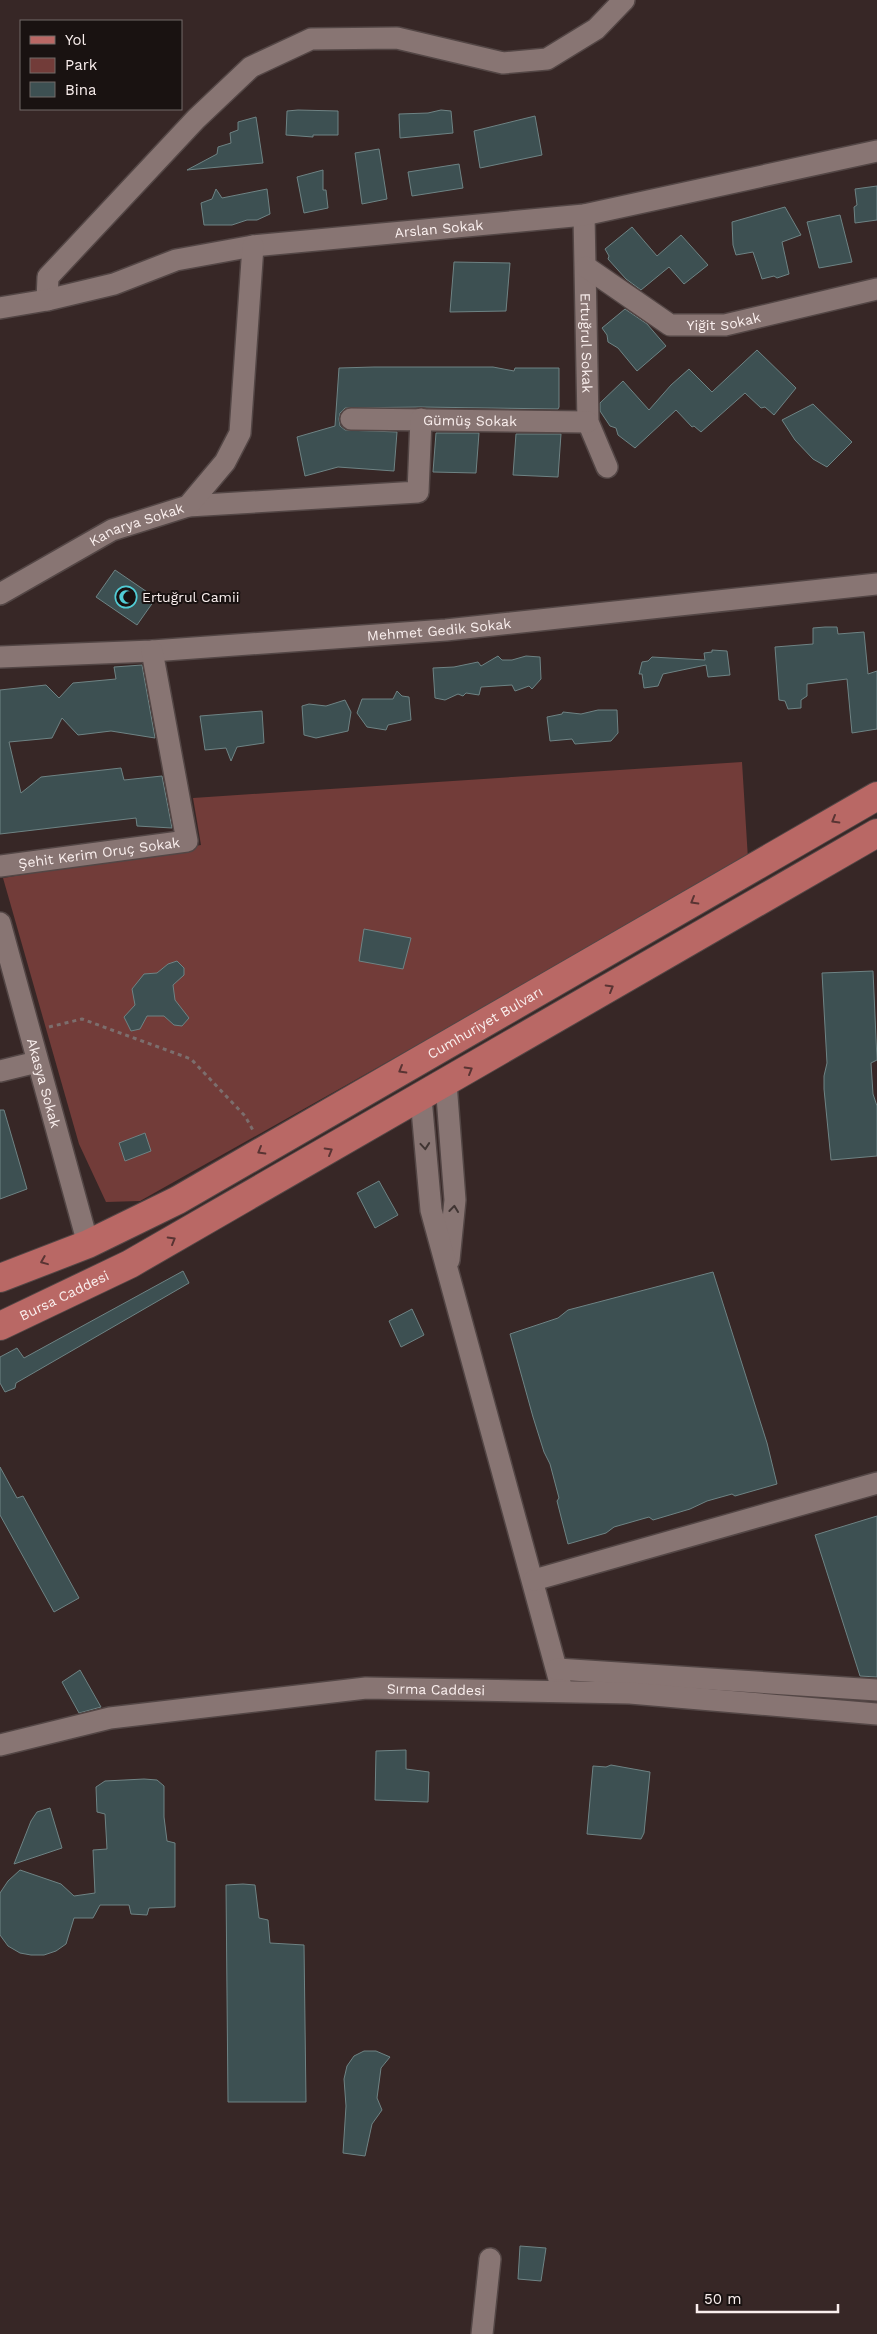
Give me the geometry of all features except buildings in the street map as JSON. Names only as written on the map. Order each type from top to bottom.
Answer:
[{"type":"main road","name":"Cumhuriyet Bulvarı","points":[[88,1244],[178,1200],[263,1149],[877,796]]},
{"type":"main road","points":[[421,1098],[877,833]]},
{"type":"main road","name":"Bursa Caddesi","points":[[0,1326],[130,1264],[421,1098]]},
{"type":"main road","points":[[0,1278],[88,1244]]},
{"type":"street","points":[[47,300],[48,277],[196,119],[250,67],[311,39],[397,38],[503,63],[547,59],[596,29],[624,0]]},
{"type":"street","name":"Arslan Sokak","points":[[0,308],[47,300],[114,284],[176,260],[253,246],[584,216],[877,151]]},
{"type":"street","name":"Ertuğrul Sokak","points":[[584,216],[588,422],[607,467]]},
{"type":"street","name":"Kanarya Sokak","points":[[0,594],[112,530],[188,506],[225,462],[240,433],[253,246]]},
{"type":"street","name":"Yiğit Sokak","points":[[586,267],[670,325],[725,325],[877,289]]},
{"type":"street","name":"Gümüş Sokak","points":[[351,419],[588,422]]},
{"type":"street","points":[[188,506],[418,492],[421,419]]},
{"type":"street","name":"Mehmet Gedik Sokak","points":[[0,657],[152,652],[446,630],[877,584]]},
{"type":"street","name":"Şehit Kerim Oruç Sokak","points":[[0,866],[187,841],[152,652]]},
{"type":"street","name":"Akasya Sokak","points":[[0,923],[88,1244]]},
{"type":"street","points":[[0,1071],[37,1062]]},
{"type":"street","points":[[446,1083],[455,1200],[448,1275]]},
{"type":"street","points":[[421,1098],[431,1210],[534,1580],[562,1690]]},
{"type":"street","points":[[534,1580],[877,1484]]},
{"type":"street","points":[[557,1668],[877,1690]]},
{"type":"street","name":"Sırma Caddesi","points":[[0,1745],[110,1718],[366,1688],[562,1690],[630,1693],[877,1714]]},
{"type":"street","points":[[482,2334],[490,2259]]},
{"type":"path","points":[[29,1032],[82,1019],[191,1059],[245,1116],[263,1149]]},
{"type":"green space","points":[[742,762],[748,859],[140,1201],[106,1202],[79,1144],[3,878],[201,845],[193,798]]},
{"type":"place","name":"Ertuğrul Camii","points":[[126,597]]}]
